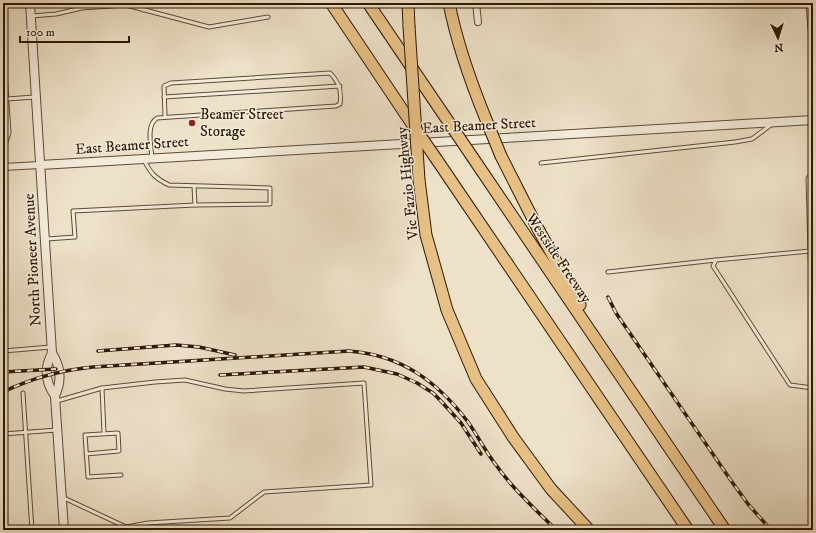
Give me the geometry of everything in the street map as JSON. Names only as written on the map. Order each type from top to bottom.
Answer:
[{"type":"highway","points":[[331,3],[688,530]]},
{"type":"highway","name":"Westside Freeway","points":[[368,3],[725,530]]},
{"type":"highway","name":"Vic Fazio Highway","points":[[408,3],[420,180],[426,235],[447,310],[476,379],[513,437],[551,489],[589,530]]},
{"type":"highway","points":[[449,3],[460,48],[470,80],[501,156],[530,214],[605,352]]},
{"type":"street","name":"North Pioneer Avenue","points":[[30,3],[51,350],[46,364],[48,386],[55,399]]},
{"type":"street","points":[[476,3],[478,22]]},
{"type":"street","name":"East Beamer Street","points":[[3,167],[813,120]]},
{"type":"street","name":"North Pioneer Avenue","points":[[51,350],[58,363],[59,386],[55,399],[64,530]]},
{"type":"lane","points":[[142,3],[143,10]]},
{"type":"lane","points":[[808,3],[813,68]]},
{"type":"lane","points":[[30,16],[56,14],[82,8],[126,6],[209,27],[268,17]]},
{"type":"lane","points":[[3,42],[9,133],[6,142],[3,144]]},
{"type":"lane","points":[[152,158],[150,127],[153,121],[158,118],[165,116],[336,106],[340,104],[340,86],[330,73],[171,83],[164,86],[165,116]]},
{"type":"lane","points":[[164,97],[340,86]]},
{"type":"lane","points":[[7,99],[36,97]]},
{"type":"lane","points":[[541,163],[747,140],[752,139],[775,122]]},
{"type":"lane","points":[[45,239],[75,237],[73,211],[195,205],[270,204],[270,188],[170,184],[159,180],[151,174],[143,158]]},
{"type":"lane","points":[[813,173],[808,178],[813,325]]},
{"type":"lane","points":[[194,186],[195,205]]},
{"type":"lane","points":[[608,272],[810,251]]},
{"type":"lane","points":[[716,260],[713,266],[790,385],[813,388]]},
{"type":"lane","points":[[3,351],[51,350]]},
{"type":"lane","points":[[55,399],[102,388],[184,380],[225,389],[244,391],[364,383],[371,485],[264,492],[230,518],[148,523],[126,527],[62,497]]},
{"type":"lane","points":[[102,388],[104,433]]},
{"type":"lane","points":[[23,393],[32,530]]},
{"type":"lane","points":[[3,434],[57,430]]},
{"type":"lane","points":[[86,454],[119,451],[118,433],[85,434],[86,454],[88,477],[120,475]]},
{"type":"railway","points":[[608,297],[616,313],[732,482],[748,504],[771,530]]},
{"type":"railway","points":[[98,351],[176,345],[199,347],[235,355]]},
{"type":"railway","points":[[3,392],[47,375],[93,367],[349,351],[385,358],[401,364],[416,373],[444,394],[468,422],[492,460],[503,474],[524,499],[556,530]]},
{"type":"railway","points":[[220,375],[364,367],[397,374],[417,383],[433,393],[461,423],[481,454]]},
{"type":"railway","points":[[3,372],[56,369]]},
{"type":"place","name":"Beamer Street Storage","points":[[192,123]]}]
